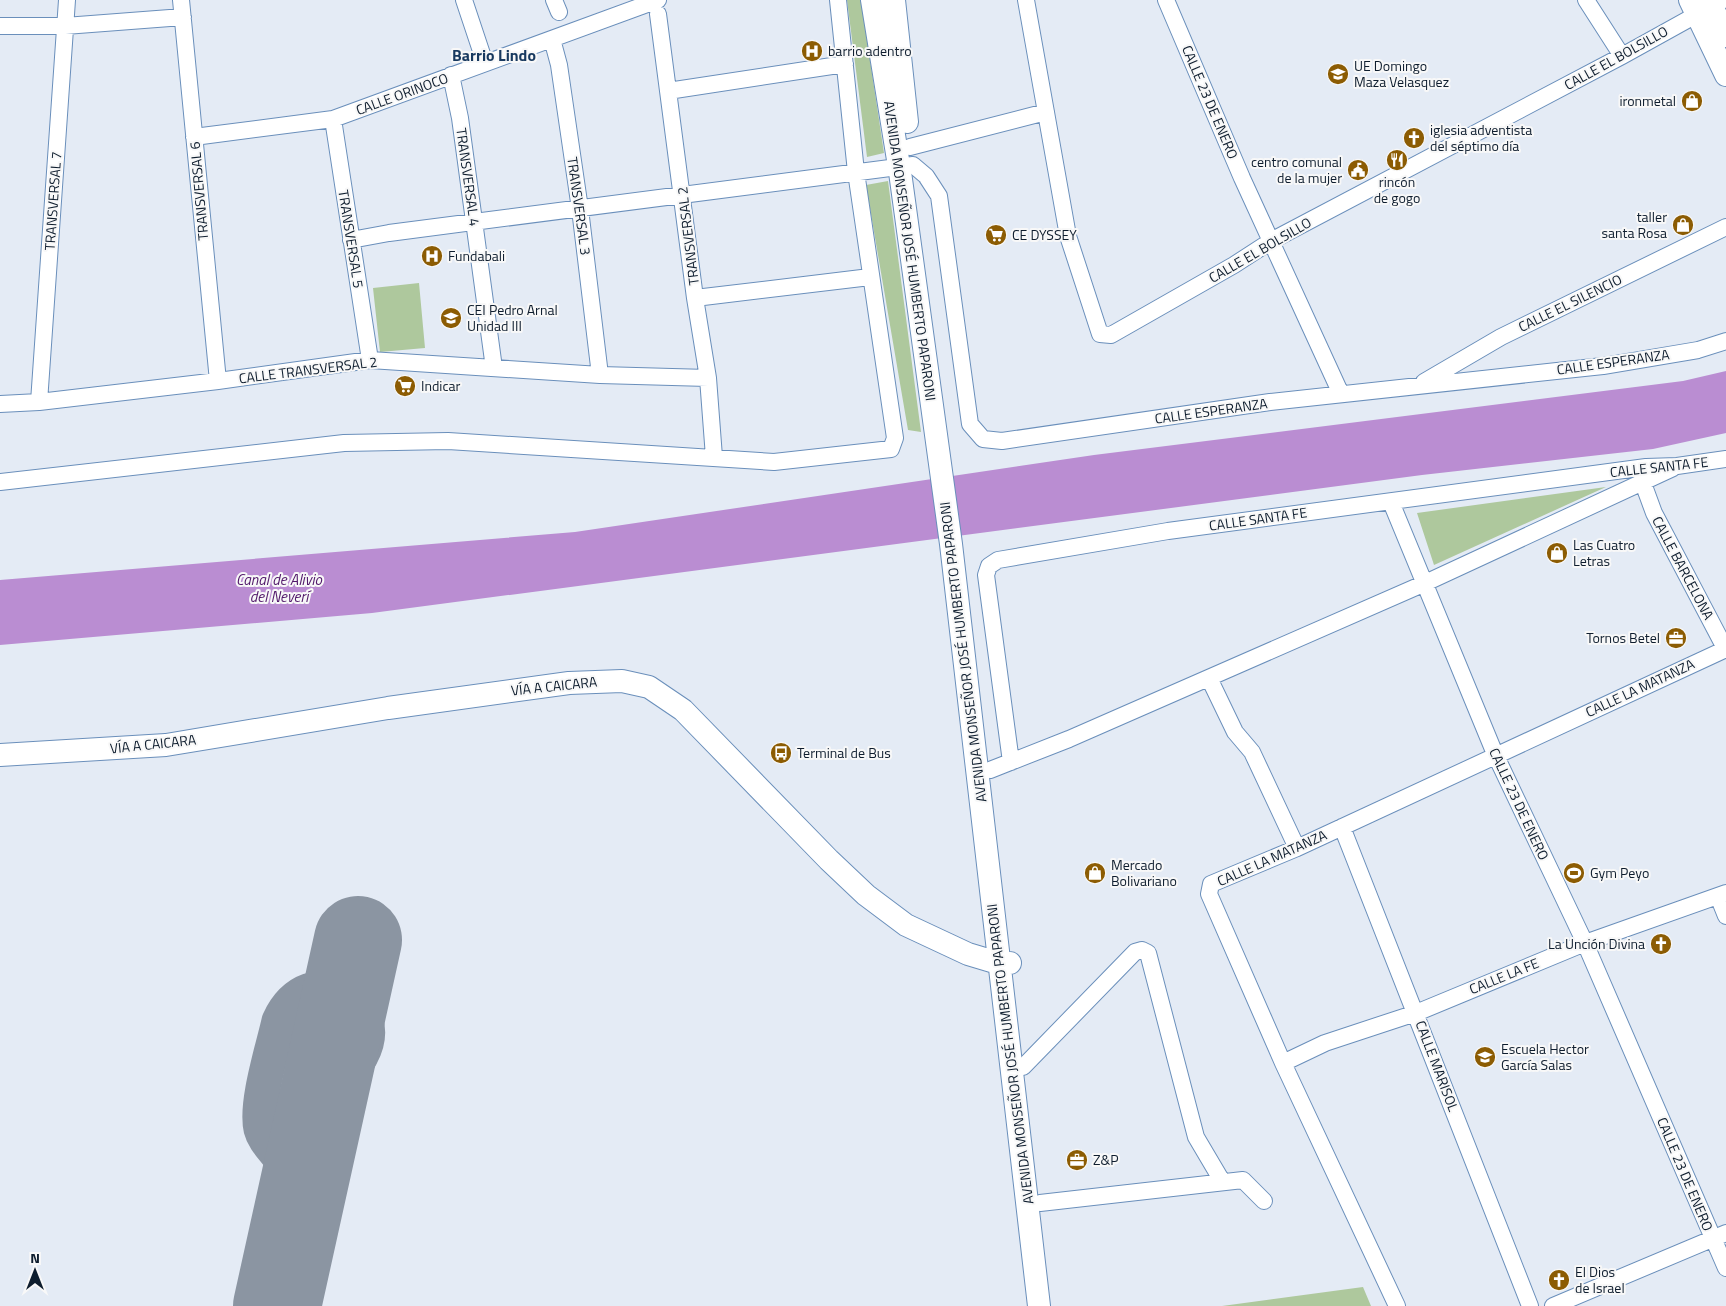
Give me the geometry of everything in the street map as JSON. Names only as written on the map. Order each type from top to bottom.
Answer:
[{"type":"street","name":"TRANSVERSAL 7","points":[[39,402],[67,0]]},
{"type":"street","name":"TRANSVERSAL 6","points":[[181,0],[218,381]]},
{"type":"street","points":[[464,0],[485,63]]},
{"type":"street","points":[[0,482],[344,443],[448,441],[774,462],[891,448],[895,438],[856,172],[838,0]]},
{"type":"street","name":"AVENIDA MONSEÑOR JOSÉ HUMBERTO PAPARONI","points":[[872,0],[907,159]]},
{"type":"street","name":"AVENIDA MONSEÑOR JOSÉ HUMBERTO PAPARONI","points":[[894,0],[907,159],[990,770],[1004,963],[1023,1067],[1053,1306]]},
{"type":"street","name":"CALLE EL BOLSILLO","points":[[1026,0],[1068,236],[1100,334],[1111,335],[1234,265],[1271,241],[1622,56],[1706,4]]},
{"type":"street","name":"CALLE 23 DE ENERO","points":[[1166,0],[1271,241],[1341,394]]},
{"type":"street","points":[[1586,0],[1622,56]]},
{"type":"street","points":[[1706,4],[1726,36]]},
{"type":"street","points":[[1706,4],[1726,76]]},
{"type":"street","name":"CALLE ORINOCO","points":[[194,137],[333,119],[552,39],[658,7]]},
{"type":"street","name":"TRANSVERSAL 2","points":[[658,7],[695,298],[708,378],[714,457]]},
{"type":"street","points":[[0,26],[65,26],[183,17]]},
{"type":"street","name":"TRANSVERSAL 3","points":[[552,39],[559,65],[580,209],[600,375]]},
{"type":"street","points":[[668,91],[845,64]]},
{"type":"street","name":"TRANSVERSAL 4","points":[[451,76],[460,118],[494,368]]},
{"type":"street","points":[[351,240],[389,233],[856,172],[907,159],[1046,112]]},
{"type":"street","name":"TRANSVERSAL 5","points":[[333,119],[370,360]]},
{"type":"street","name":"CALLE ESPERANZA","points":[[907,159],[926,176],[939,196],[970,424],[983,439],[1002,441],[1270,402],[1603,366],[1698,350],[1726,341]]},
{"type":"street","name":"CALLE EL SILENCIO","points":[[1418,386],[1501,337],[1726,227]]},
{"type":"street","points":[[695,298],[870,277]]},
{"type":"street","name":"CALLE TRANSVERSAL 2","points":[[0,404],[39,402],[218,381],[370,360],[600,375],[708,378]]},
{"type":"street","name":"CALLE SANTA FE","points":[[1011,762],[986,575],[988,566],[998,560],[1158,533],[1646,467],[1677,466],[1726,459]]},
{"type":"street","points":[[990,770],[1209,678],[1423,584],[1677,466]]},
{"type":"street","name":"CALLE BARCELONA","points":[[1643,483],[1654,513],[1726,649]]},
{"type":"street","name":"CALLE 23 DE ENERO","points":[[1391,502],[1423,584],[1495,754],[1585,943],[1720,1236],[1726,1268]]},
{"type":"street","name":"AVENIDA MONSEÑOR JOSÉ HUMBERTO PAPARONI","points":[[958,544],[1004,963],[1038,1306]]},
{"type":"street","name":"CALLE LA MATANZA","points":[[1397,1306],[1283,1062],[1209,894],[1211,884],[1297,848],[1495,754],[1726,649]]},
{"type":"street","points":[[1209,678],[1235,732],[1252,752],[1297,848]]},
{"type":"street","name":"VÍA A CAICARA","points":[[0,755],[166,745],[398,707],[569,683],[622,681],[649,687],[682,710],[829,860],[866,895],[906,925],[968,954],[1004,963]]},
{"type":"street","name":"CALLE MARISOL","points":[[1342,827],[1530,1306]]},
{"type":"street","points":[[1722,894],[1726,916]]},
{"type":"street","name":"CALLE LA FE","points":[[1283,1062],[1325,1043],[1416,1012],[1585,943],[1722,894]]},
{"type":"street","points":[[1023,1067],[1135,952],[1142,950],[1148,954],[1196,1137],[1222,1181]]},
{"type":"street","points":[[1040,1203],[1243,1180],[1264,1201]]},
{"type":"street","points":[[1553,1306],[1720,1236]]},
{"type":"green space","points":[[847,0],[861,0],[884,153],[867,157]]},
{"type":"green space","points":[[888,181],[921,432],[908,430],[866,185]]},
{"type":"green space","points":[[419,283],[425,348],[380,352],[373,288]]},
{"type":"green space","points":[[1606,487],[1434,565],[1417,513]]},
{"type":"green space","points":[[1363,1287],[1371,1306],[1222,1306]]},
{"type":"water","name":"Canal de Alivio del Neverí","points":[[1726,371],[1726,433],[1653,449],[1422,475],[372,613],[0,645],[0,580],[575,532],[1094,455],[1683,381]]},
{"type":"taxiway","points":[[291,1242],[295,1210],[291,1180],[282,1161],[262,1133],[260,1105],[279,1021],[293,1001],[309,991],[326,988],[343,993],[356,1004],[365,1018],[367,1036],[358,1061],[324,1094]]},
{"type":"runway","points":[[277,1306],[358,940]]},
{"type":"place","name":"barrio adentro","points":[[812,51]]},
{"type":"place","name":"UE Domingo Maza Velasquez","points":[[1338,74]]},
{"type":"place","name":"ironmetal","points":[[1692,101]]},
{"type":"place","name":"iglesia adventista del séptimo día","points":[[1414,138]]},
{"type":"place","name":"rincón de gogo","points":[[1397,160]]},
{"type":"place","name":"centro comunal de la mujer","points":[[1358,170]]},
{"type":"place","name":"taller santa Rosa","points":[[1683,225]]},
{"type":"place","name":"CE DYSSEY","points":[[996,235]]},
{"type":"place","name":"Fundabali","points":[[432,256]]},
{"type":"place","name":"CEI Pedro Arnal Unidad III","points":[[451,318]]},
{"type":"place","name":"Indicar","points":[[405,386]]},
{"type":"place","name":"Las Cuatro Letras","points":[[1557,553]]},
{"type":"place","name":"Tornos Betel","points":[[1676,638]]},
{"type":"place","name":"Terminal de Bus","points":[[781,753]]},
{"type":"place","name":"Mercado Bolivariano","points":[[1095,873]]},
{"type":"place","name":"Gym Peyo","points":[[1574,873]]},
{"type":"place","name":"La Unción Divina","points":[[1661,944]]},
{"type":"place","name":"Escuela Hector García Salas","points":[[1485,1057]]},
{"type":"place","name":"Z&P","points":[[1077,1160]]},
{"type":"place","name":"El Dios de Israel","points":[[1559,1280]]},
{"type":"district","name":"Barrio Lindo","points":[[494,55]]}]
